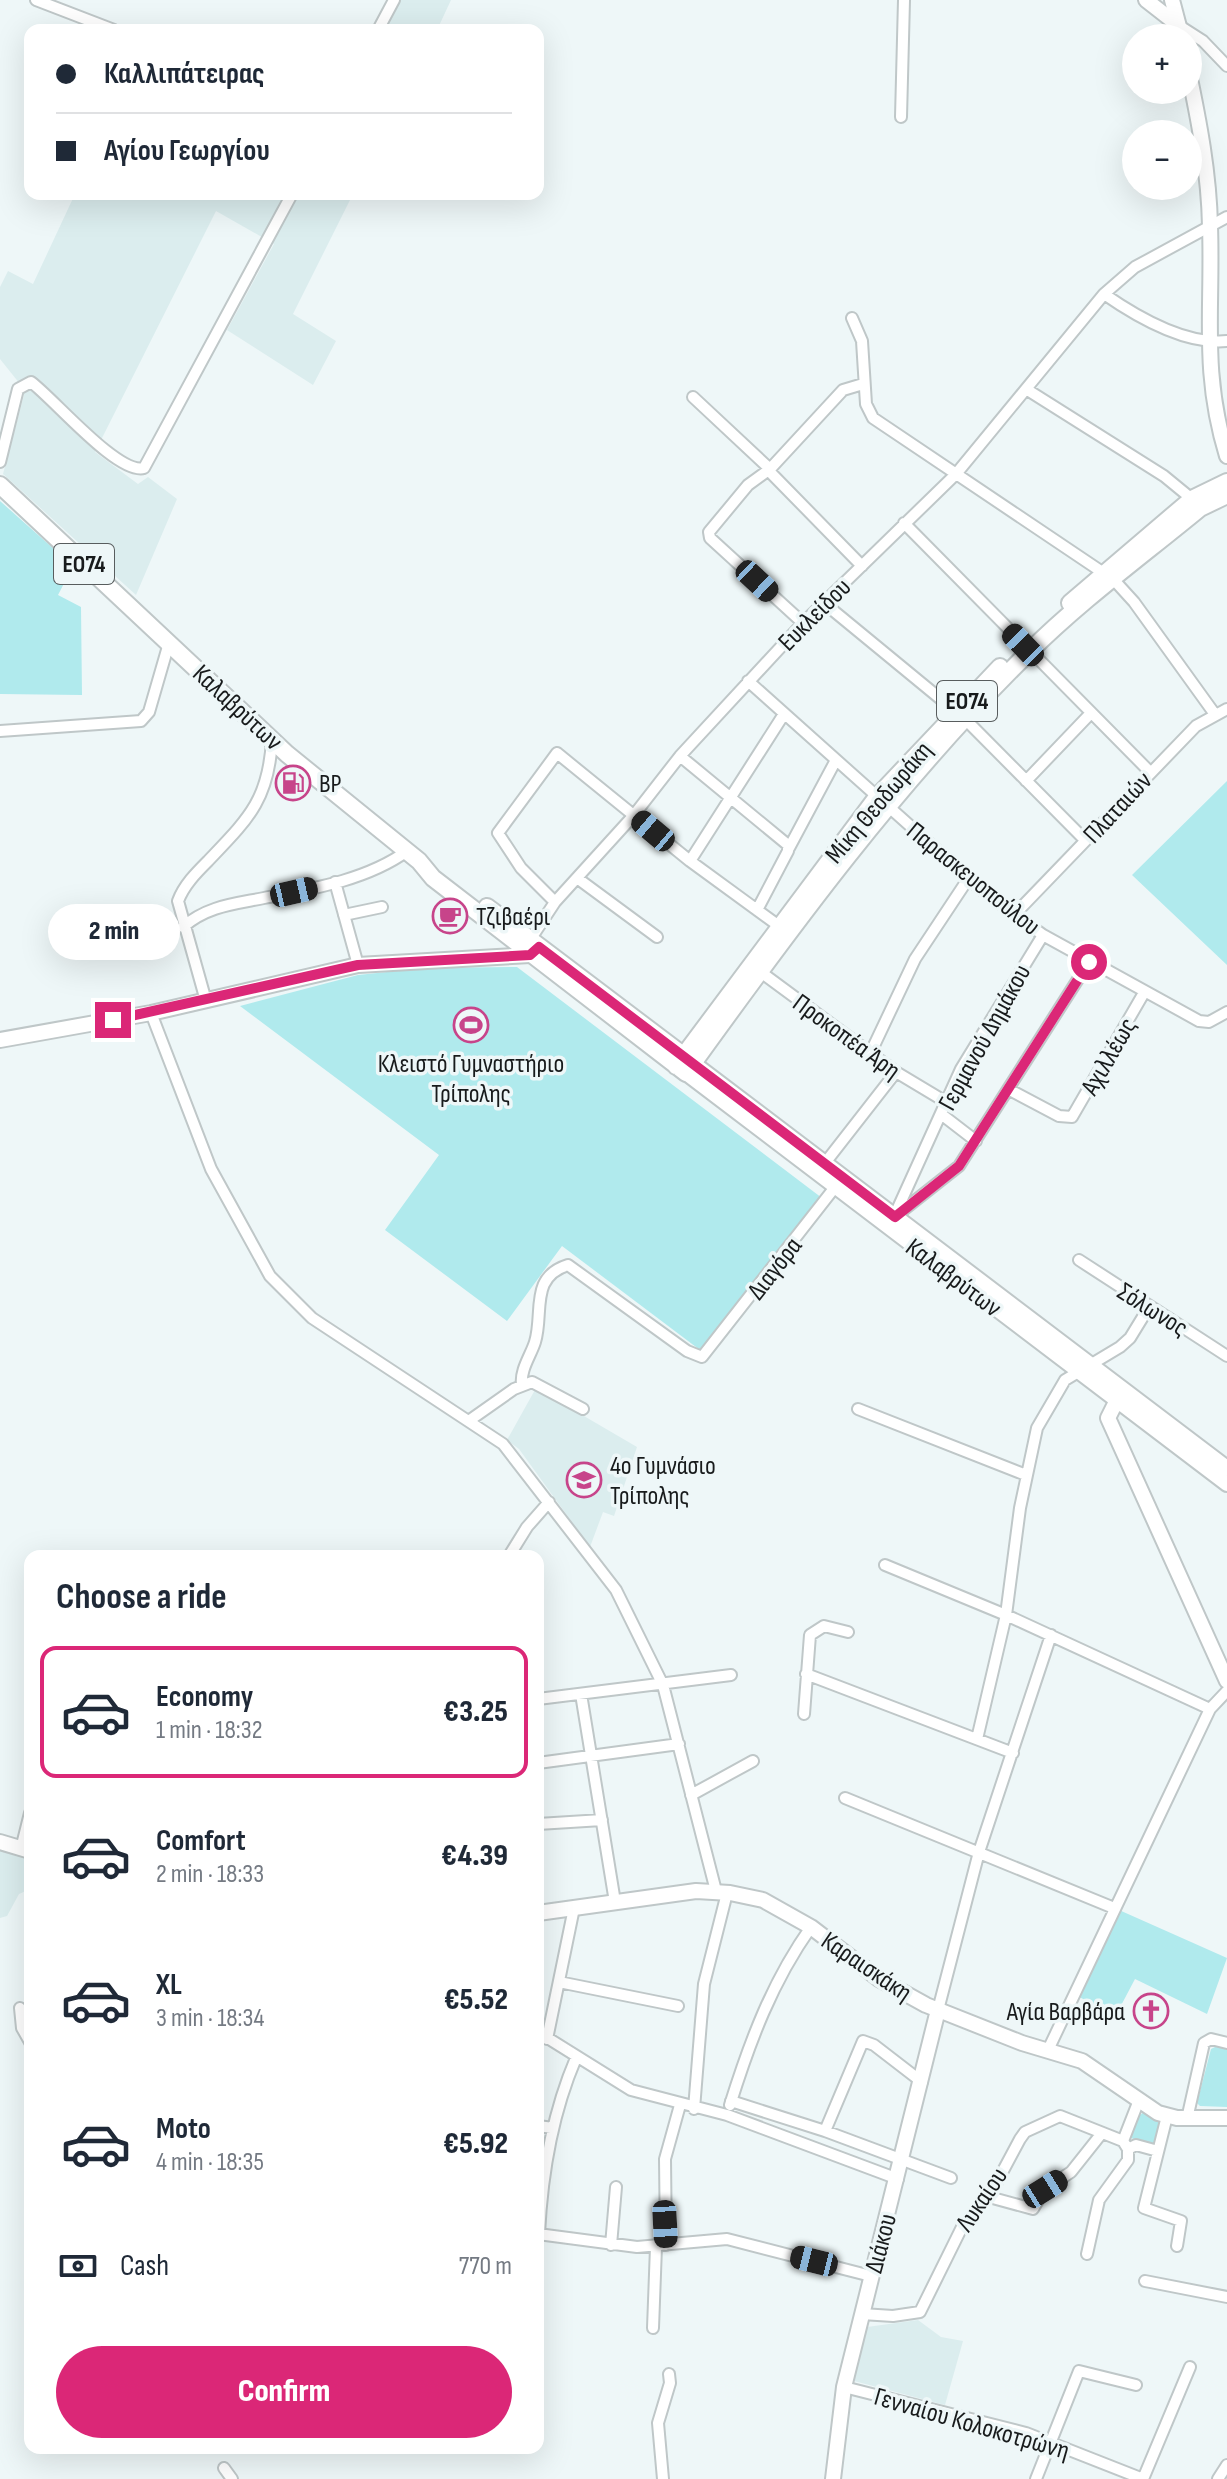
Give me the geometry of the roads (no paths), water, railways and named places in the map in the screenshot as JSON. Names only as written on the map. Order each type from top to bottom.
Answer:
[{"type":"main road","name":"Μίκη Θεοδωράκη","points":[[755,968],[779,926],[882,801],[1026,648],[1109,577],[1192,499],[1227,482]]},
{"type":"main road","name":"ΕΟ74","points":[[0,485],[169,643]]},
{"type":"main road","name":"Μίκη Θεοδωράκη","points":[[1109,577],[1200,508],[1227,495]]},
{"type":"main road","name":"Καλαβρύτων","points":[[169,643],[272,739],[413,856],[433,878],[533,947],[685,1064]]},
{"type":"main road","name":"Μίκη Θεοδωράκη","points":[[685,1064],[882,801]]},
{"type":"street","points":[[36,0],[98,24]]},
{"type":"street","points":[[381,24],[394,0]]},
{"type":"street","points":[[901,117],[904,0]]},
{"type":"street","points":[[1146,0],[1172,24]]},
{"type":"street","points":[[1172,0],[1178,24]]},
{"type":"street","points":[[1202,41],[1227,66]]},
{"type":"street","points":[[1195,104],[1203,143],[1210,226],[1208,342],[1211,393],[1227,456]]},
{"type":"street","points":[[0,462],[18,389],[31,382],[99,444],[131,467],[144,468],[289,200]]},
{"type":"street","name":"Ευκλείδου","points":[[533,947],[555,902],[634,815],[680,756],[803,623],[956,474],[1104,294],[1135,267],[1227,217]]},
{"type":"street","points":[[1104,294],[1143,317],[1208,342],[1227,341]]},
{"type":"street","points":[[852,318],[862,341],[863,384],[866,404],[873,418],[1109,577],[1134,602],[1214,713]]},
{"type":"street","points":[[803,623],[709,535],[748,485],[770,470],[843,390],[863,384]]},
{"type":"street","points":[[1026,389],[1164,476],[1192,499]]},
{"type":"street","points":[[693,397],[770,470],[862,566]]},
{"type":"street","points":[[904,523],[1150,772]]},
{"type":"street","points":[[824,603],[961,715],[1085,840]]},
{"type":"street","points":[[0,731],[141,721],[149,712],[169,643]]},
{"type":"street","name":"Παρασκευοπούλου","points":[[748,681],[968,879],[1014,915],[1089,962],[1201,1022],[1209,1022],[1227,1012]]},
{"type":"street","name":"Πλαταιών","points":[[1014,915],[1150,772],[1214,713],[1227,709]]},
{"type":"street","points":[[1026,781],[1091,713]]},
{"type":"street","points":[[690,861],[784,714]]},
{"type":"street","points":[[206,1001],[178,906],[181,893],[258,805],[268,776],[272,739]]},
{"type":"street","points":[[555,902],[521,868],[498,833],[557,753],[690,861],[779,926]]},
{"type":"street","points":[[680,756],[789,848]]},
{"type":"street","points":[[757,910],[836,760]]},
{"type":"street","points":[[183,927],[207,909],[335,882],[413,856]]},
{"type":"street","points":[[577,878],[657,937]]},
{"type":"street","points":[[870,1054],[915,959],[968,879]]},
{"type":"street","points":[[335,882],[358,965]]},
{"type":"street","points":[[344,915],[382,907]]},
{"type":"street","name":"Γερμανού Δημάκου","points":[[891,1222],[966,1060],[1043,935]]},
{"type":"street","points":[[0,1040],[151,1013],[358,965],[533,947]]},
{"type":"street","points":[[891,1222],[952,1173],[976,1141],[1089,962]]},
{"type":"street","name":"Προκοπέα Άρη","points":[[755,968],[870,1054],[946,1102]]},
{"type":"street","name":"Αχιλλέως","points":[[1008,1089],[1068,1118],[1077,1110],[1145,991]]},
{"type":"street","points":[[151,1013],[211,1169],[270,1276],[312,1318],[503,1444],[616,1590],[663,1685],[691,1795],[721,1892],[704,1984],[694,2109]]},
{"type":"street","name":"Καλαβρύτων","points":[[685,1064],[825,1163],[839,1182]]},
{"type":"street","name":"Καλαβρύτων","points":[[685,1064],[1084,1366],[1227,1484]]},
{"type":"street","points":[[825,1163],[896,1072]]},
{"type":"street","points":[[941,1114],[976,1141]]},
{"type":"street","name":"Διαγόρα","points":[[522,1384],[522,1373],[538,1330],[540,1291],[553,1272],[568,1265],[687,1351],[702,1357],[839,1182]]},
{"type":"street","name":"Σόλωνος","points":[[1079,1260],[1149,1307],[1226,1352]]},
{"type":"street","points":[[977,1739],[1006,1615],[1026,1475],[1041,1418],[1065,1380],[1130,1338],[1149,1307]]},
{"type":"street","points":[[470,1420],[522,1384],[538,1383],[583,1409]]},
{"type":"street","points":[[1119,1395],[1108,1418],[1227,1681]]},
{"type":"street","name":"Καλαβρύτων","points":[[1119,1395],[1227,1468]]},
{"type":"street","points":[[858,1409],[1026,1475]]},
{"type":"street","points":[[513,1550],[527,1527],[549,1502]]},
{"type":"street","points":[[885,1565],[1006,1615],[1210,1709]]},
{"type":"street","points":[[804,1714],[808,1640],[813,1630],[824,1626],[848,1632]]},
{"type":"street","points":[[938,2010],[979,1852],[1051,1635]]},
{"type":"street","points":[[806,1674],[1013,1753]]},
{"type":"street","points":[[544,1698],[731,1675]]},
{"type":"street","points":[[1048,2050],[1210,1709],[1227,1691]]},
{"type":"street","points":[[581,1694],[615,1902]]},
{"type":"street","points":[[544,1762],[679,1744]]},
{"type":"street","points":[[691,1795],[753,1761]]},
{"type":"street","points":[[845,1798],[1114,1908]]},
{"type":"street","points":[[544,1824],[602,1820]]},
{"type":"street","points":[[0,1842],[24,1850]]},
{"type":"street","name":"Καραισκάκη","points":[[544,1912],[721,1892],[772,1904],[811,1927],[879,1979],[938,2010],[1089,2065],[1167,2116],[1227,2118]]},
{"type":"street","points":[[544,2033],[559,1982],[574,1908]]},
{"type":"street","points":[[727,2115],[751,2038],[780,1973],[811,1927]]},
{"type":"street","points":[[559,1982],[678,2006]]},
{"type":"street","points":[[20,2008],[24,2032]]},
{"type":"street","name":"Διάκου","points":[[833,2479],[844,2387],[938,2010]]},
{"type":"street","points":[[544,2037],[631,2090],[694,2109],[727,2115],[898,2179]]},
{"type":"street","points":[[1187,2119],[1204,2043],[1211,2039],[1227,2043]]},
{"type":"street","points":[[825,2131],[863,2041],[875,2046],[922,2082]]},
{"type":"street","points":[[544,2196],[553,2128],[562,2089],[576,2058]]},
{"type":"street","points":[[1087,2254],[1099,2200],[1128,2160],[1126,2145],[1139,2100]]},
{"type":"street","points":[[731,2101],[825,2131],[951,2178]]},
{"type":"street","points":[[653,2328],[665,2159],[680,2105]]},
{"type":"street","name":"Λυκαίου","points":[[862,2314],[893,2316],[920,2312],[963,2225],[989,2197],[1025,2132],[1060,2116],[1126,2145],[1158,2151]]},
{"type":"street","points":[[1167,2116],[1144,2208],[1181,2221],[1177,2246]]},
{"type":"street","points":[[544,2127],[553,2128]]},
{"type":"street","points":[[989,2197],[1033,2209],[1045,2189],[1071,2172],[1102,2133]]},
{"type":"street","points":[[611,2245],[616,2187]]},
{"type":"street","points":[[544,2235],[611,2245],[661,2246],[727,2239],[871,2276]]},
{"type":"street","points":[[1145,2281],[1227,2297]]},
{"type":"street","points":[[1143,2479],[1190,2367]]},
{"type":"street","points":[[1036,2479],[1079,2371],[1136,2385]]},
{"type":"street","points":[[663,2479],[658,2423],[670,2383],[669,2374]]},
{"type":"street","name":"Γενναίου Κολοκοτρώνη","points":[[844,2387],[1049,2441],[1143,2479]]},
{"type":"street","points":[[1218,2479],[1227,2465]]},
{"type":"street","points":[[1112,2479],[1117,2467]]},
{"type":"street","points":[[224,2468],[232,2479]]},
{"type":"place","name":"BP","points":[[293,783]]},
{"type":"place","name":"Τζιβαέρι","points":[[450,916]]},
{"type":"place","name":"Κλειστό Γυμναστήριο Τρίπολης","points":[[471,1025]]},
{"type":"place","name":"4ο Γυμνάσιο Τρίπολης","points":[[584,1480]]},
{"type":"place","name":"Αγία Βαρβάρα","points":[[1151,2011]]}]
